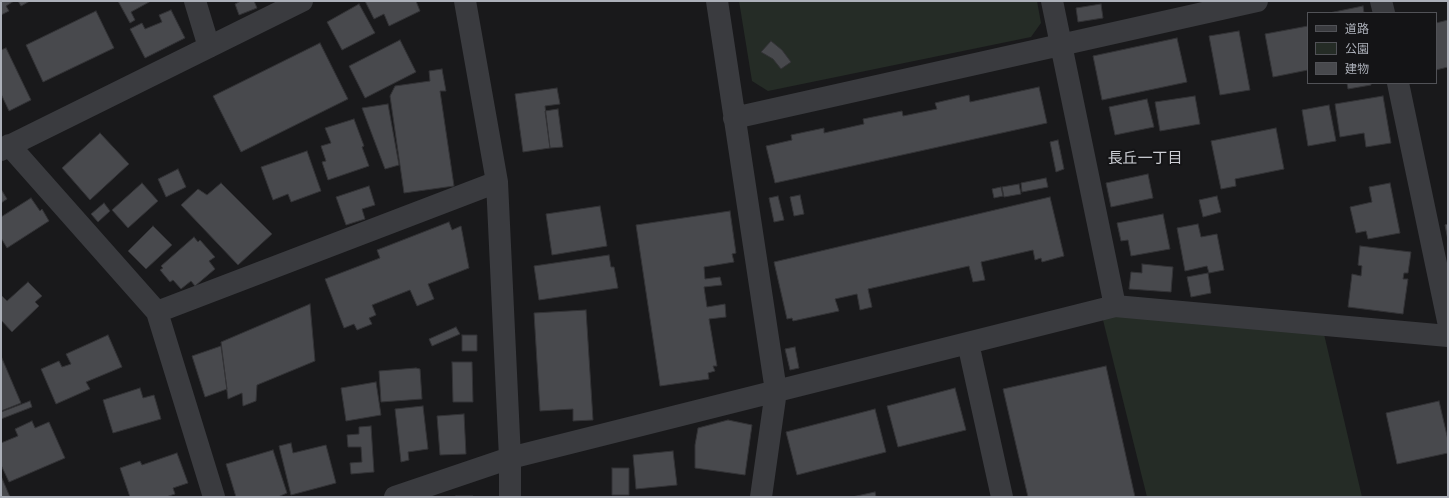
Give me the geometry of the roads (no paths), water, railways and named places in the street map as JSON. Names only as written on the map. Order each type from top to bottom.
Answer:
[{"type":"street","points":[[195,1],[209,47]]},
{"type":"street","points":[[214,497],[157,312],[5,147],[302,1]]},
{"type":"street","points":[[465,1],[497,182],[510,458],[510,497]]},
{"type":"street","points":[[717,1],[776,391],[761,497]]},
{"type":"street","points":[[1052,1],[1115,306]]},
{"type":"street","points":[[734,118],[1257,1]]},
{"type":"street","points":[[1381,1],[1384,12]]},
{"type":"street","points":[[1398,84],[1448,321]]},
{"type":"street","points":[[157,312],[497,182]]},
{"type":"street","points":[[395,497],[510,458],[1115,306],[1448,336]]},
{"type":"street","points":[[968,343],[1002,497]]},
{"type":"district","name":"長丘一丁目","points":[[1145,159]]}]
